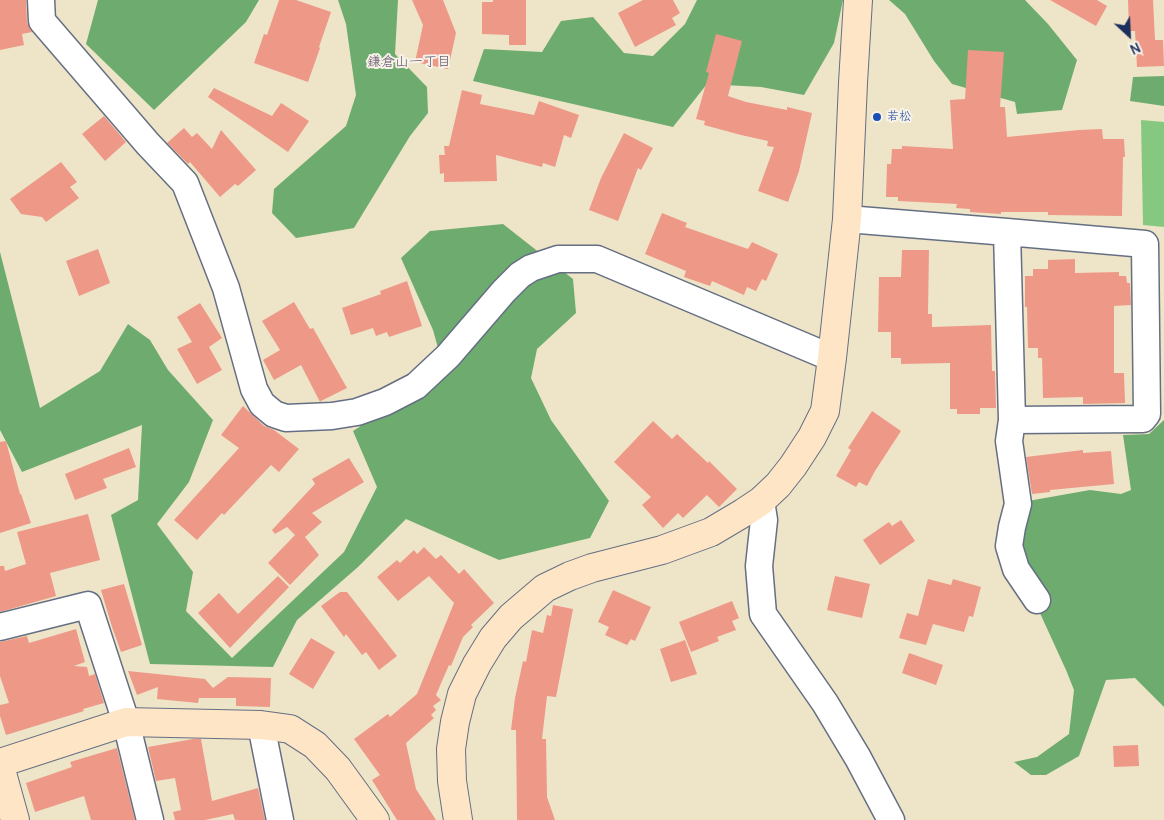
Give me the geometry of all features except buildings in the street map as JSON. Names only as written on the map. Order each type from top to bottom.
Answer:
[{"type":"street","points":[[41,0],[42,21],[148,144],[185,183],[226,288],[254,389],[262,404],[274,414],[286,418],[332,416],[357,412],[385,402],[416,386],[448,356],[520,275],[531,268],[558,259],[597,258],[832,358]]},
{"type":"street","points":[[458,820],[452,781],[451,749],[462,694],[493,638],[511,616],[545,588],[570,576],[592,568],[662,550],[712,532],[744,514],[761,502],[793,466],[812,437],[825,411],[847,219],[858,0]]},
{"type":"street","points":[[847,219],[1155,244],[1147,414],[1143,419],[1012,420]]},
{"type":"street","points":[[1007,232],[1012,420],[1010,441],[1018,504],[1009,546],[1016,569],[1037,600]]},
{"type":"street","points":[[761,502],[764,520],[759,566],[763,614],[825,703],[858,758],[891,820]]},
{"type":"street","points":[[0,627],[88,605],[126,722],[150,820]]},
{"type":"street","points":[[16,820],[0,764],[126,722],[261,725],[290,729],[315,745],[338,768],[375,820]]},
{"type":"street","points":[[261,725],[280,820]]},
{"type":"green space","points":[[98,0],[259,0],[246,22],[154,110],[86,44]]},
{"type":"green space","points":[[338,0],[398,0],[395,54],[427,87],[428,113],[410,136],[354,228],[296,238],[272,213],[274,189],[346,126],[356,95],[346,24]]},
{"type":"green space","points":[[697,0],[843,0],[834,43],[804,95],[761,87],[707,84],[673,127],[473,81],[484,49],[542,52],[561,21],[593,17],[624,53],[653,56],[685,24]]},
{"type":"green space","points":[[889,0],[1025,0],[1048,24],[1077,60],[1062,110],[1017,114],[1015,102],[952,84],[934,61],[905,14]]},
{"type":"green space","points":[[1164,76],[1164,106],[1130,101],[1133,77]]},
{"type":"green space","points":[[1141,120],[1164,122],[1164,227],[1143,225]]},
{"type":"green space","points":[[503,224],[573,279],[576,313],[537,349],[531,378],[551,420],[609,501],[590,538],[499,560],[406,519],[358,567],[297,620],[273,667],[150,664],[111,515],[138,500],[142,425],[22,472],[0,430],[0,252],[40,408],[100,371],[128,324],[150,340],[168,370],[213,420],[189,482],[157,524],[193,572],[186,611],[232,658],[344,552],[377,487],[353,431],[433,380],[438,348],[433,330],[401,258],[430,231]]},
{"type":"green space","points":[[1164,420],[1164,707],[1135,678],[1106,680],[1079,756],[1046,775],[1031,775],[1014,762],[1037,757],[1069,734],[1074,690],[1012,552],[1023,540],[1028,501],[1090,490],[1121,494],[1131,490],[1123,435],[1149,434]]},
{"type":"place","name":"若松","points":[[877,117]]},
{"type":"district","name":"鎌倉山一丁目","points":[[409,62]]}]
